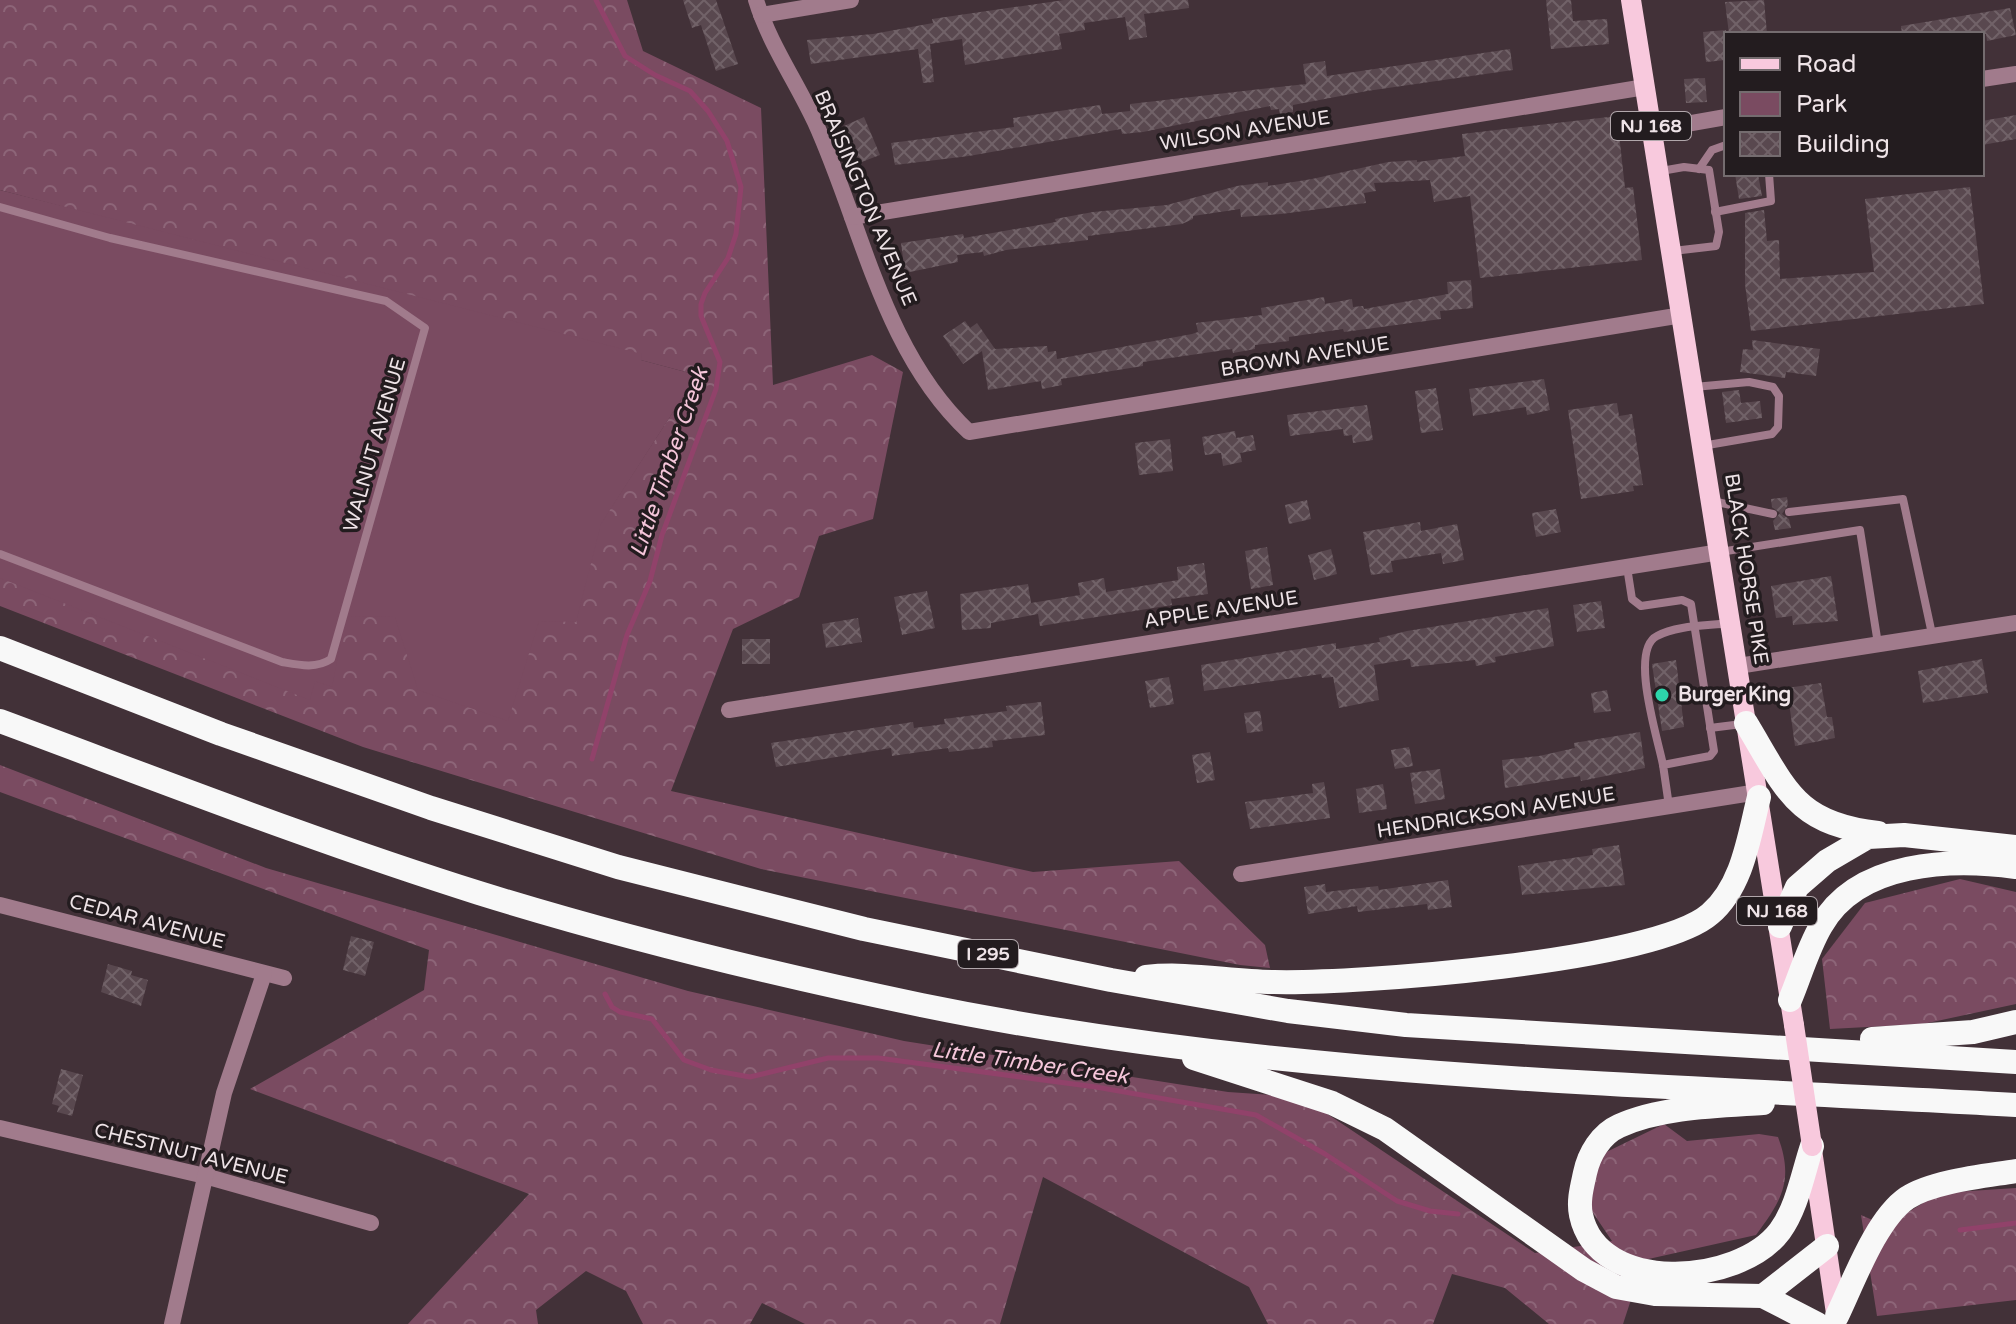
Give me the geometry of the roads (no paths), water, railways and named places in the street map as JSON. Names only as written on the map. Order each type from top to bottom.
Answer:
[{"type":"highway","name":"I 295","points":[[0,648],[221,734],[431,808],[618,867],[864,929],[1111,980],[1288,1011],[1406,1025],[2016,1062]]},
{"type":"highway","points":[[0,721],[289,830],[596,928],[926,1006],[1136,1040],[1418,1072],[2016,1105]]},
{"type":"highway","points":[[1746,723],[1780,779],[1817,819],[1842,829],[2016,847]]},
{"type":"highway","points":[[1111,980],[1171,974],[1275,982],[1423,976],[1624,948],[1681,930],[1710,915],[1728,892],[1742,863],[1759,795]]},
{"type":"highway","points":[[1780,926],[1797,887],[1827,861],[1868,837],[1904,835]]},
{"type":"highway","points":[[1790,1000],[1822,924],[1848,896],[1897,872],[1937,864],[1986,863],[2016,867]]},
{"type":"highway","points":[[1685,1041],[1910,1038],[1973,1032],[2016,1022]]},
{"type":"highway","points":[[1136,1040],[1332,1103],[1385,1129],[1584,1270],[1616,1287],[1655,1294],[1763,1296],[1831,1321],[1869,1249],[1907,1198],[1965,1180],[2016,1171]]},
{"type":"highway","points":[[1812,1146],[1780,1230],[1750,1255],[1703,1273],[1657,1274],[1626,1265],[1594,1241],[1581,1215],[1579,1200],[1587,1161],[1606,1135],[1617,1126],[1647,1116],[1725,1106],[1873,1097]]},
{"type":"highway","points":[[1763,1296],[1827,1246]]},
{"type":"main road","name":"BLACK HORSE PIKE","points":[[1631,0],[1780,926],[1812,1146]]},
{"type":"main road","name":"NJ 168","points":[[1812,1146],[1827,1246],[1831,1321]]},
{"type":"street","points":[[759,8],[851,0]]},
{"type":"street","name":"BRAISINGTON AVENUE","points":[[759,8],[815,123],[908,354],[943,408]]},
{"type":"street","points":[[1984,79],[2016,74]]},
{"type":"street","name":"WILSON AVENUE","points":[[852,217],[951,198],[1645,87]]},
{"type":"street","points":[[1652,130],[1724,117]]},
{"type":"street","name":"BROWN AVENUE","points":[[943,408],[969,432],[1682,315]]},
{"type":"street","name":"APPLE AVENUE","points":[[729,710],[1720,552]]},
{"type":"street","points":[[1738,666],[2016,623]]},
{"type":"street","name":"HENDRICKSON AVENUE","points":[[1241,874],[1669,806],[1759,795]]},
{"type":"street","name":"CEDAR AVENUE","points":[[0,905],[284,978]]},
{"type":"street","points":[[172,1324],[224,1093],[264,974]]},
{"type":"street","name":"CHESTNUT AVENUE","points":[[0,1128],[205,1176],[371,1223]]},
{"type":"lane","points":[[1699,169],[1712,150],[1724,146]]},
{"type":"lane","points":[[1659,171],[1709,170],[1716,246],[1672,251]]},
{"type":"lane","points":[[1715,212],[1771,201],[1769,176]]},
{"type":"lane","name":"WALNUT AVENUE","points":[[0,207],[110,238],[386,301],[425,328],[331,659],[323,664],[302,666],[282,662],[0,554]]},
{"type":"lane","points":[[1693,387],[1749,382],[1773,387],[1779,396],[1778,427],[1772,434],[1702,446]]},
{"type":"lane","points":[[1789,512],[1903,499],[1932,634]]},
{"type":"lane","points":[[1712,501],[1773,514]]},
{"type":"lane","points":[[1720,552],[1860,530],[1878,645]]},
{"type":"lane","points":[[1627,567],[1636,603],[1647,607],[1687,601],[1695,628],[1714,751],[1710,756],[1663,765]]},
{"type":"lane","points":[[1669,806],[1643,667],[1646,649],[1659,634],[1731,623]]},
{"type":"lane","points":[[1710,728],[1746,723]]},
{"type":"waterway","name":"Little Timber Creek","points":[[592,759],[627,635],[650,581],[662,535],[716,389],[720,362],[701,316],[701,304],[728,258],[736,234],[741,187],[727,141],[708,111],[690,91],[655,75],[625,56],[596,0]]},
{"type":"waterway","name":"Little Timber Creek","points":[[605,994],[612,1007],[620,1012],[652,1019],[684,1060],[711,1070],[750,1077],[828,1058],[878,1058],[1096,1087],[1256,1115],[1325,1154],[1397,1201],[1430,1211],[1458,1214]]},
{"type":"waterway","name":"Little Timber Creek","points":[[1960,1230],[2016,1223]]},
{"type":"place","name":"Burger King","points":[[1662,695]]}]
